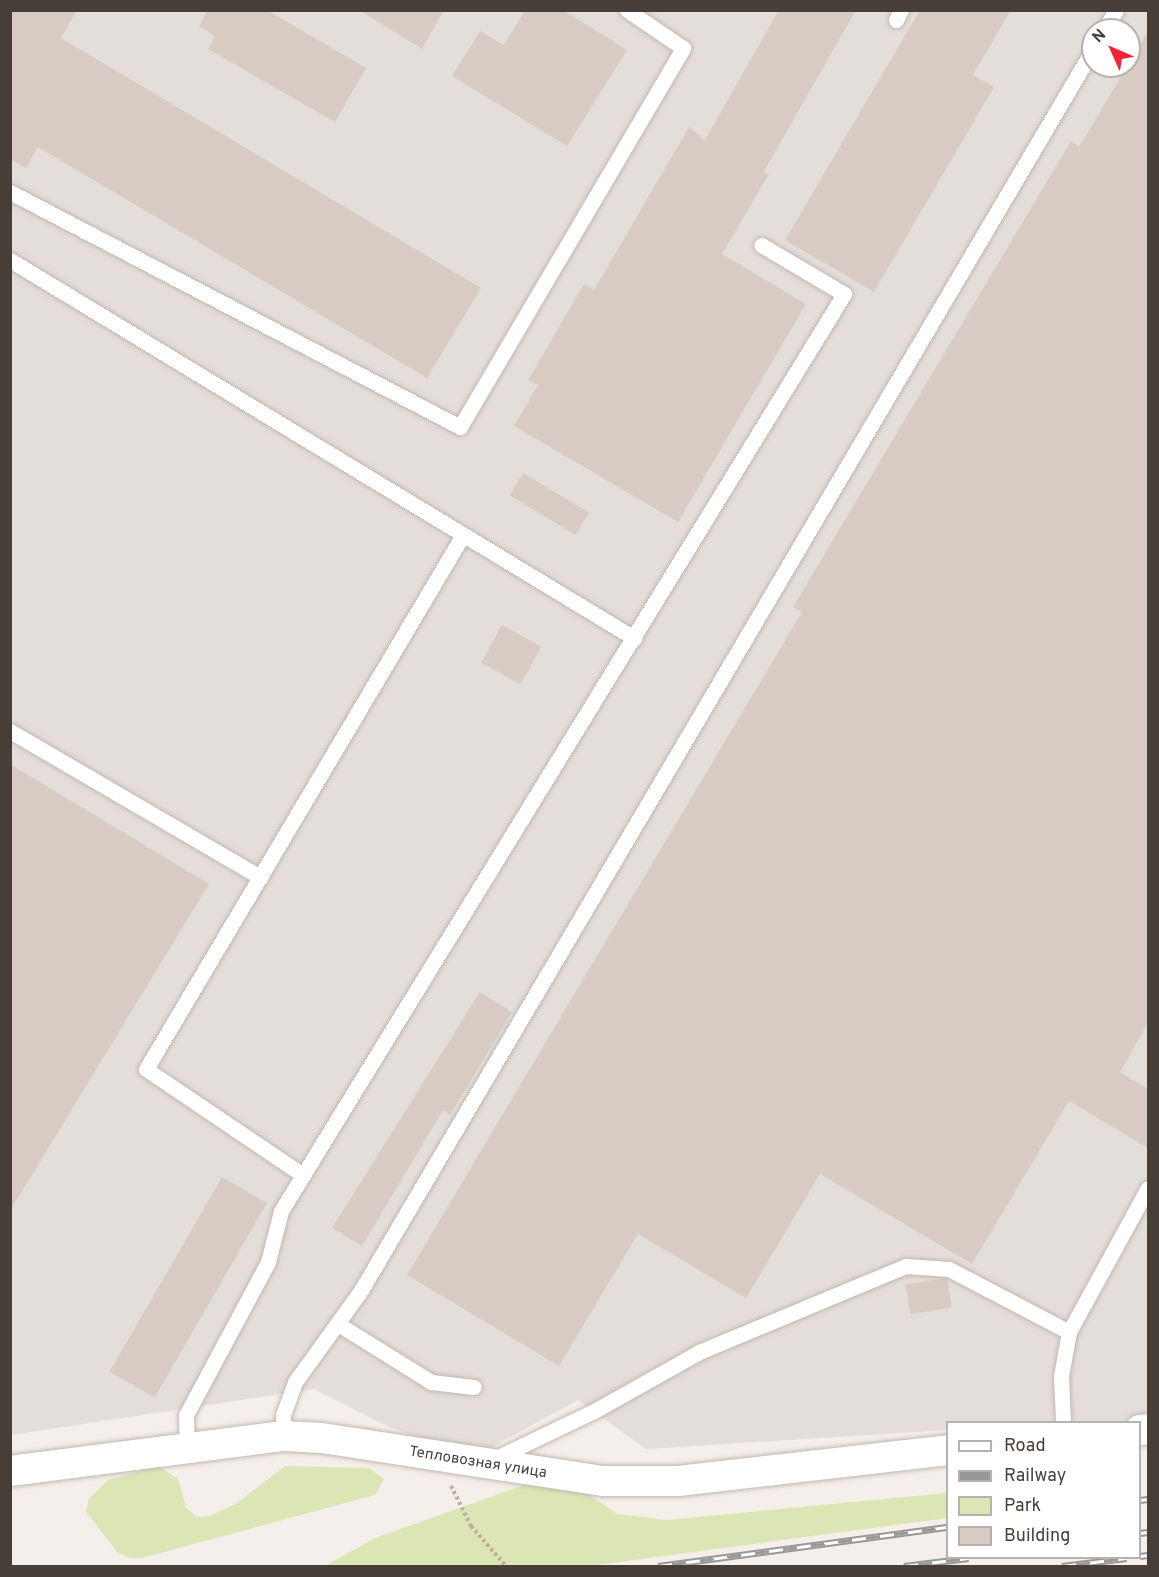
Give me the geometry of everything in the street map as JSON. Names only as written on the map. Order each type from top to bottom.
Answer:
[{"type":"street","name":"Тепловозная улица","points":[[10,1471],[284,1436],[322,1438],[436,1458],[603,1481],[678,1481],[946,1450]]},
{"type":"lane","points":[[10,192],[460,427],[683,48],[627,10]]},
{"type":"lane","points":[[284,1436],[287,1398],[338,1324],[1081,70]]},
{"type":"lane","points":[[187,1447],[186,1415],[193,1398],[268,1262],[281,1211],[844,294],[761,245]]},
{"type":"lane","points":[[10,261],[634,638]]},
{"type":"lane","points":[[303,1174],[146,1069],[463,535]]},
{"type":"lane","points":[[10,731],[260,877]]},
{"type":"lane","points":[[1063,1421],[1061,1376],[1069,1332],[1149,1188]]},
{"type":"lane","points":[[484,1464],[594,1411],[699,1352],[906,1266],[949,1269],[1069,1332]]},
{"type":"lane","points":[[338,1324],[431,1382],[474,1387]]},
{"type":"path","points":[[436,1458],[471,1526],[506,1566]]},
{"type":"shaded area","points":[[11,11],[1148,11],[1148,1421],[946,1421],[946,1430],[646,1449],[578,1400],[487,1450],[428,1440],[391,1428],[314,1389],[11,1435]]},
{"type":"green space","points":[[158,1466],[178,1479],[186,1507],[196,1517],[210,1516],[237,1503],[285,1466],[369,1468],[384,1479],[375,1495],[142,1558],[130,1558],[118,1553],[86,1512],[89,1499],[108,1480]]},
{"type":"green space","points":[[530,1483],[579,1488],[617,1514],[667,1520],[946,1493],[946,1518],[590,1566],[325,1566],[375,1538]]},
{"type":"building","points":[[10,10],[77,10],[61,38],[481,288],[427,378],[38,147],[26,168],[10,159]]},
{"type":"building","points":[[208,10],[267,10],[366,68],[335,122],[208,49],[215,36],[199,26]]},
{"type":"building","points":[[359,10],[444,10],[422,49]]},
{"type":"building","points":[[525,10],[563,10],[627,50],[567,146],[452,76],[480,31],[504,45]]},
{"type":"building","points":[[779,10],[856,10],[763,173],[769,174],[722,254],[806,304],[678,522],[514,426],[538,385],[528,380],[584,284],[594,290],[689,127],[705,140]]},
{"type":"building","points":[[920,10],[1011,10],[973,75],[994,87],[874,292],[785,240]]},
{"type":"building","points":[[1148,31],[1148,1023],[1120,1072],[1148,1089],[1148,1148],[1069,1101],[972,1264],[820,1174],[746,1298],[638,1234],[559,1366],[407,1275],[802,612],[793,607],[1071,141],[1079,147],[1120,78],[1141,78],[1141,43]]},
{"type":"building","points":[[523,473],[589,513],[576,535],[510,495]]},
{"type":"building","points":[[502,625],[541,647],[521,684],[481,663]]},
{"type":"building","points":[[10,764],[209,884],[10,1211]]},
{"type":"building","points":[[480,992],[512,1012],[450,1115],[443,1110],[362,1246],[332,1228]]},
{"type":"building","points":[[222,1177],[267,1203],[155,1398],[110,1372]]},
{"type":"building","points":[[947,1278],[952,1308],[910,1314],[906,1285]]},
{"type":"railway","points":[[1141,1500],[1148,1499]]},
{"type":"railway","points":[[658,1566],[946,1527]]},
{"type":"railway","points":[[1141,1533],[1148,1532]]},
{"type":"railway","points":[[1141,1556],[1148,1555]]},
{"type":"railway","points":[[904,1566],[961,1559]]},
{"type":"railway","points":[[1062,1566],[1119,1559]]}]
